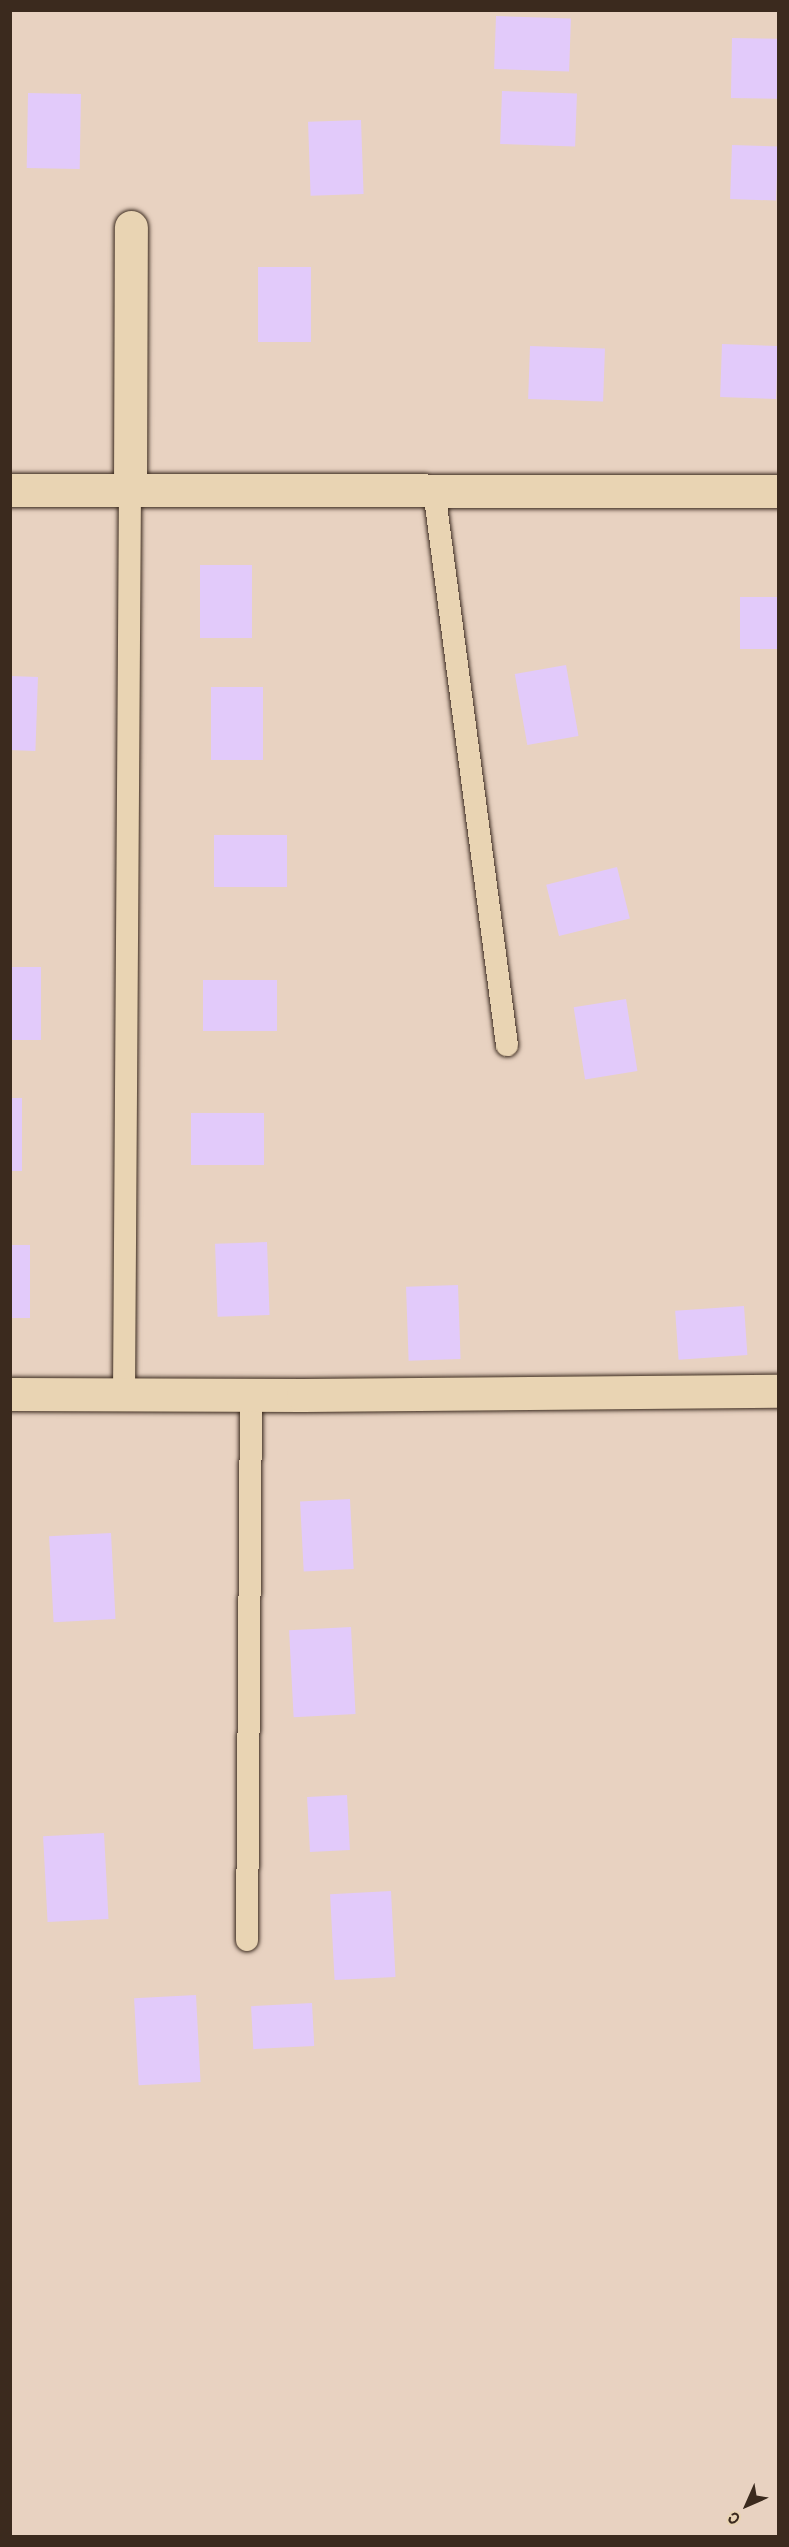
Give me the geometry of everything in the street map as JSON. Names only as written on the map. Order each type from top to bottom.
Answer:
[{"type":"street","points":[[130,488],[131,227]]},
{"type":"street","points":[[10,490],[130,488],[778,491]]},
{"type":"street","points":[[10,1394],[251,1395],[778,1391]]},
{"type":"lane","points":[[124,1394],[130,488]]},
{"type":"lane","points":[[434,490],[507,1045]]},
{"type":"lane","points":[[248,1940],[251,1395]]},
{"type":"building","points":[[496,16],[571,19],[569,72],[494,69]]},
{"type":"building","points":[[732,38],[778,39],[777,99],[731,98]]},
{"type":"building","points":[[502,91],[577,94],[575,147],[500,144]]},
{"type":"building","points":[[28,93],[81,94],[80,169],[27,168]]},
{"type":"building","points":[[361,120],[364,194],[311,196],[308,122]]},
{"type":"building","points":[[732,145],[778,147],[776,201],[730,199]]},
{"type":"building","points":[[258,267],[311,267],[311,342],[258,342]]},
{"type":"building","points":[[722,344],[778,346],[776,399],[720,397]]},
{"type":"building","points":[[530,346],[605,349],[603,402],[528,399]]},
{"type":"building","points":[[200,565],[252,565],[252,638],[200,638]]},
{"type":"building","points":[[740,597],[778,597],[778,649],[740,649]]},
{"type":"building","points":[[566,665],[579,736],[527,745],[515,674]]},
{"type":"building","points":[[10,676],[38,677],[35,751],[10,750]]},
{"type":"building","points":[[211,687],[263,687],[263,760],[211,760]]},
{"type":"building","points":[[214,835],[287,835],[287,887],[214,887]]},
{"type":"building","points":[[617,867],[630,918],[559,936],[546,885]]},
{"type":"building","points":[[10,967],[41,967],[41,1040],[10,1040]]},
{"type":"building","points":[[203,980],[277,980],[277,1031],[203,1031]]},
{"type":"building","points":[[626,999],[637,1071],[585,1079],[574,1007]]},
{"type":"building","points":[[10,1098],[22,1098],[22,1171],[10,1171]]},
{"type":"building","points":[[191,1113],[264,1113],[264,1165],[191,1165]]},
{"type":"building","points":[[267,1242],[270,1315],[218,1317],[215,1244]]},
{"type":"building","points":[[10,1245],[30,1245],[30,1318],[10,1318]]},
{"type":"building","points":[[458,1285],[461,1359],[409,1361],[406,1287]]},
{"type":"building","points":[[744,1306],[747,1355],[679,1360],[675,1311]]},
{"type":"building","points":[[350,1499],[354,1569],[304,1572],[300,1502]]},
{"type":"building","points":[[111,1533],[116,1619],[54,1622],[49,1536]]},
{"type":"building","points":[[351,1627],[356,1714],[294,1717],[289,1630]]},
{"type":"building","points":[[347,1795],[350,1850],[310,1852],[307,1797]]},
{"type":"building","points":[[104,1833],[109,1919],[48,1922],[43,1836]]},
{"type":"building","points":[[391,1891],[396,1977],[335,1980],[330,1894]]},
{"type":"building","points":[[196,1995],[201,2082],[139,2085],[134,1998]]},
{"type":"building","points":[[312,2003],[314,2046],[253,2049],[251,2006]]}]
